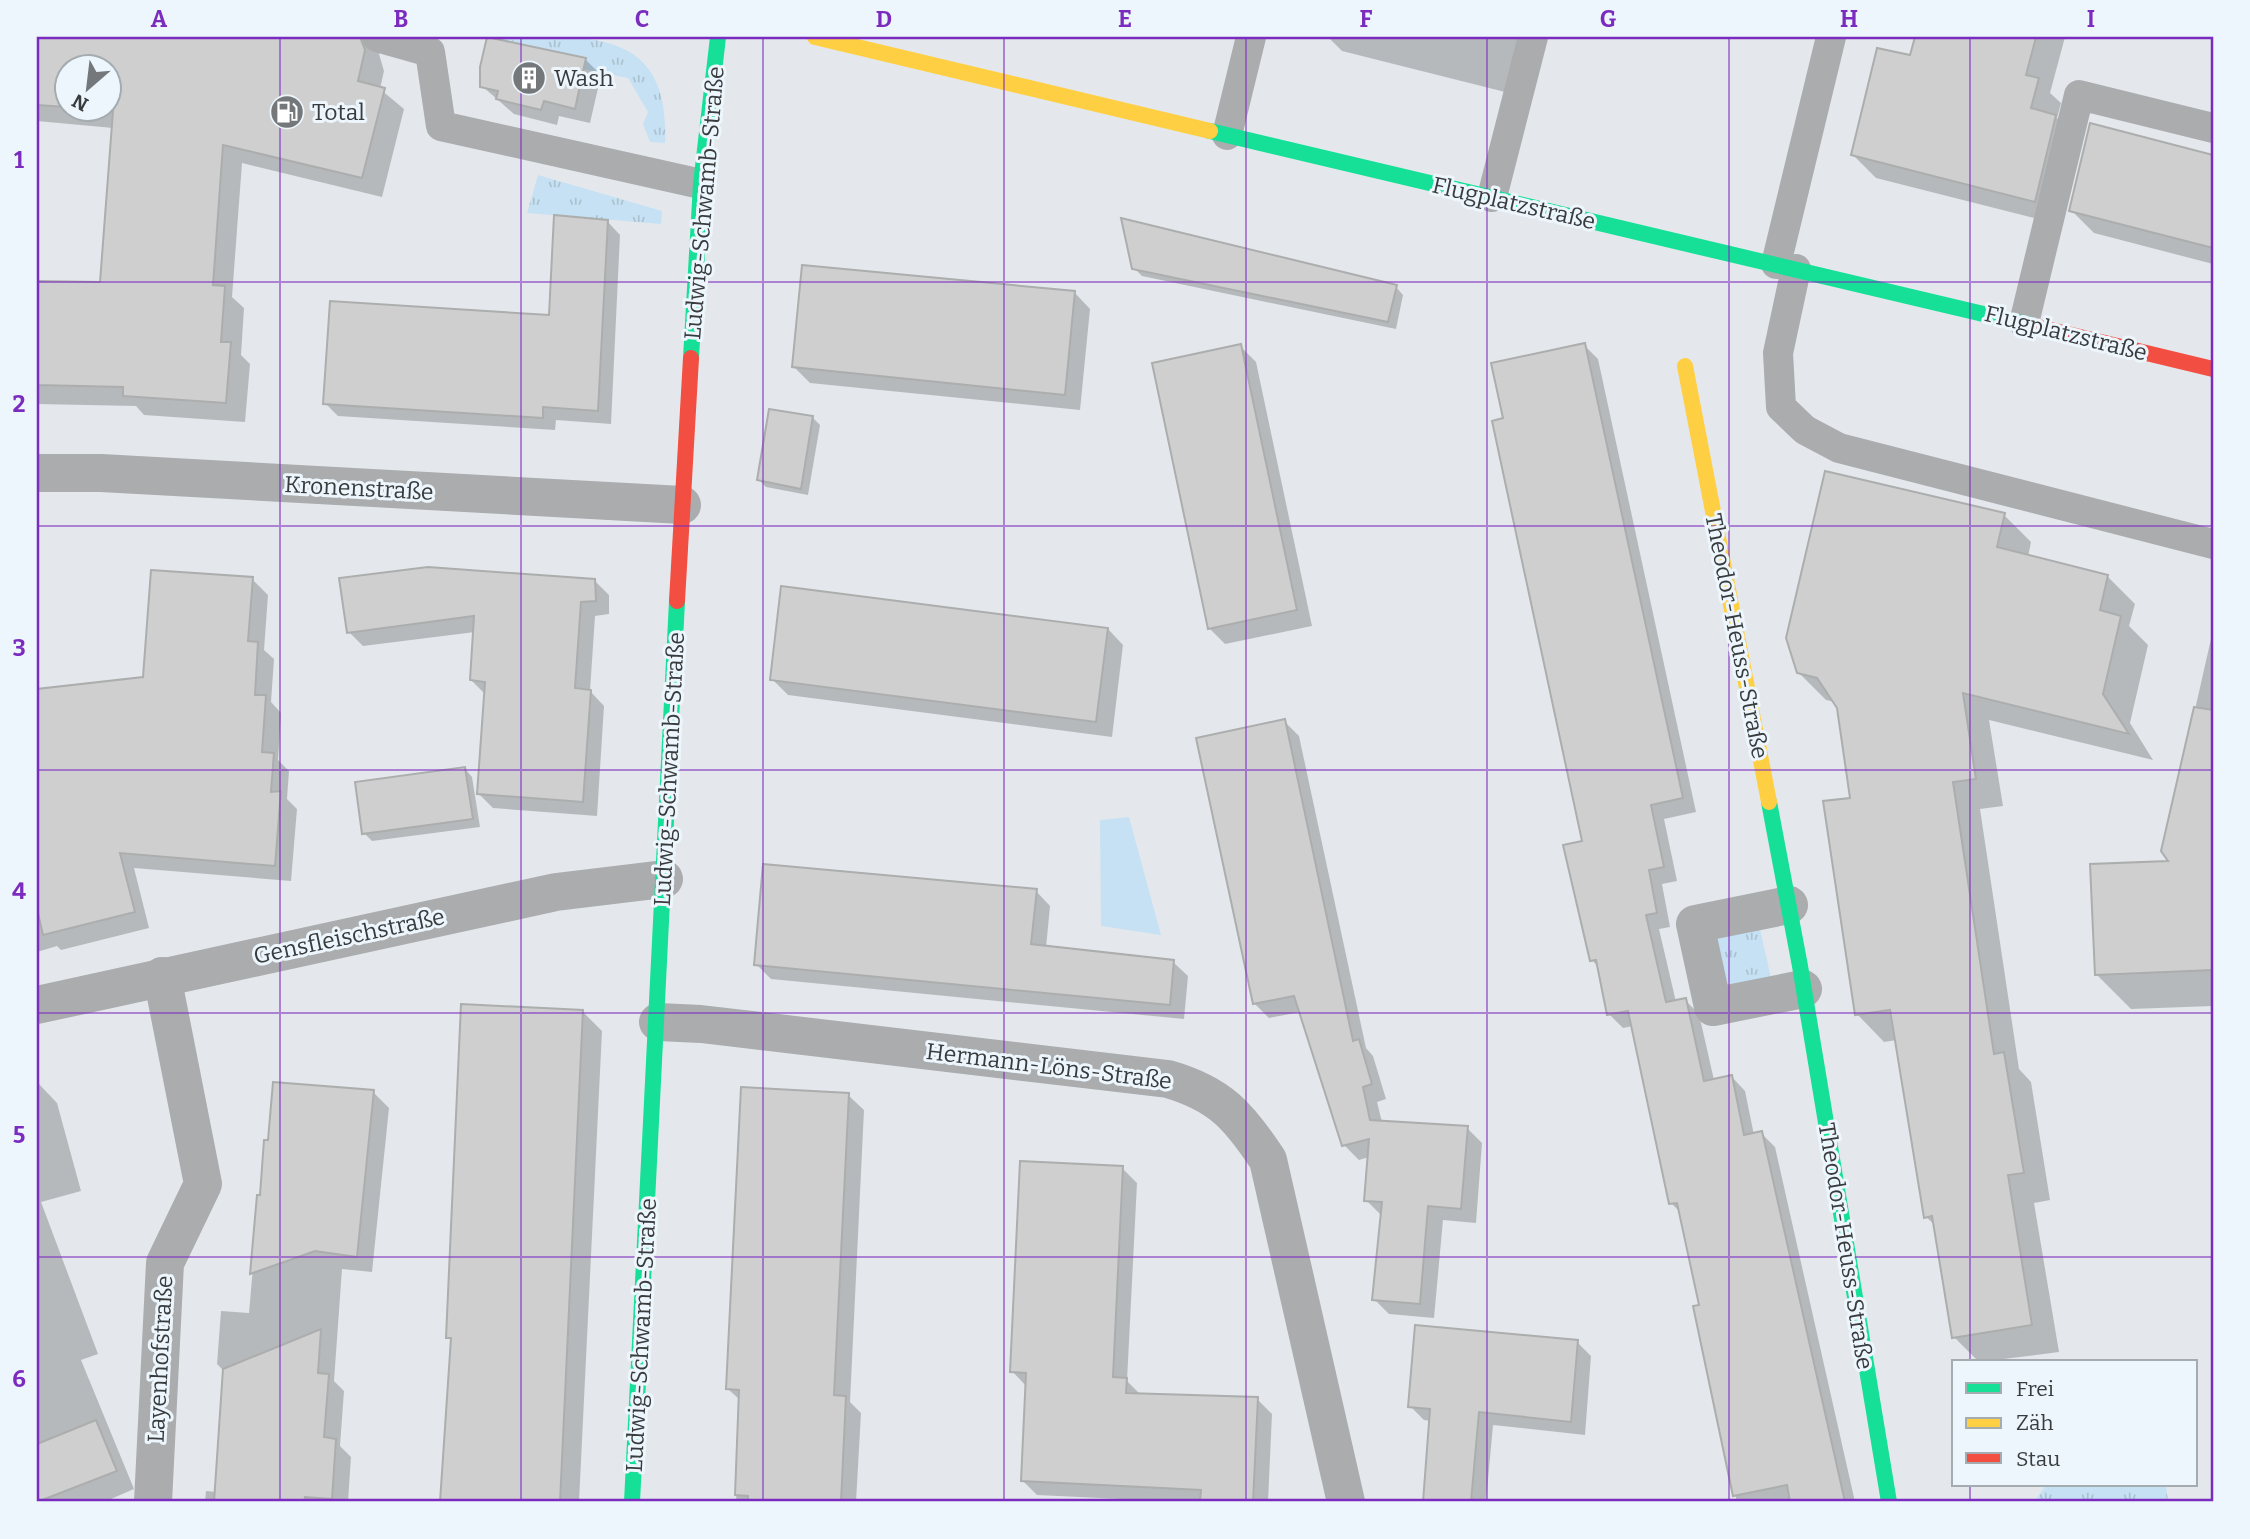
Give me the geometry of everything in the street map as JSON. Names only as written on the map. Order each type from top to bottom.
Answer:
[{"type":"street","name":"Ludwig-Schwamb-Straße","points":[[632,1502],[682,505],[701,184],[718,37]]},
{"type":"street","name":"Flugplatzstraße","points":[[815,37],[2213,369]]},
{"type":"street","name":"Theodor-Heuss-Straße","points":[[1685,366],[1789,905],[1889,1502]]},
{"type":"street","name":"Kronenstraße","points":[[37,473],[101,473],[682,505]]},
{"type":"street","name":"Gensfleischstraße","points":[[37,1005],[555,892],[664,879]]},
{"type":"street","points":[[1789,905],[1695,924],[1713,1006],[1803,989]]},
{"type":"street","name":"Layenhofstraße","points":[[153,1502],[165,1263],[203,1184],[162,976]]},
{"type":"street","name":"Hermann-Löns-Straße","points":[[658,1022],[701,1024],[1168,1079],[1196,1087],[1221,1102],[1245,1126],[1268,1160],[1346,1502]]},
{"type":"lane","points":[[377,37],[431,44],[441,125],[701,184]]},
{"type":"lane","points":[[1227,135],[1251,37]]},
{"type":"lane","points":[[1492,197],[1533,37]]},
{"type":"lane","points":[[1831,37],[1786,267],[1777,353],[1780,407],[1805,430],[1839,448],[2213,544]]},
{"type":"lane","points":[[2024,323],[2079,95],[2213,128]]},
{"type":"green space","points":[[491,37],[587,39],[614,45],[636,56],[653,75],[663,104],[665,143],[650,142],[643,124],[648,112],[628,78],[583,69],[586,58]]},
{"type":"green space","points":[[538,175],[662,211],[661,224],[527,213]]},
{"type":"green space","points":[[1129,817],[1161,935],[1101,926],[1100,820]]},
{"type":"green space","points":[[1760,929],[1771,978],[1723,987],[1712,939]]},
{"type":"green space","points":[[2045,1486],[2166,1486],[2168,1502],[2034,1502]]},
{"type":"building","points":[[37,37],[360,37],[365,50],[358,81],[385,88],[362,178],[223,145],[213,285],[225,286],[221,342],[231,342],[226,403],[123,396],[123,387],[37,385],[37,281],[100,282],[112,122],[122,122],[122,52],[52,52],[52,106],[37,105]]},
{"type":"building","name":"Wash","points":[[487,37],[586,58],[575,109],[544,101],[541,110],[496,99],[498,91],[480,87],[480,67]]},
{"type":"building","points":[[1915,37],[2036,37],[2026,75],[2039,78],[2031,108],[2056,115],[2035,202],[1851,155],[1877,48],[1910,55]]},
{"type":"building","points":[[2090,123],[2213,155],[2213,248],[2069,211]]},
{"type":"building","points":[[554,215],[608,220],[598,411],[543,407],[543,418],[323,404],[330,301],[549,315]]},
{"type":"building","points":[[1121,218],[1397,285],[1388,322],[1132,269]]},
{"type":"building","points":[[802,265],[1075,291],[1065,395],[792,367]]},
{"type":"building","points":[[1585,343],[1683,798],[1651,805],[1664,867],[1649,870],[1657,913],[1646,915],[1666,1002],[1686,998],[1704,1081],[1732,1075],[1744,1135],[1762,1131],[1845,1502],[1790,1502],[1787,1485],[1733,1496],[1693,1306],[1699,1305],[1677,1203],[1669,1204],[1628,1011],[1607,1015],[1596,960],[1590,961],[1563,845],[1582,841],[1492,421],[1503,418],[1491,363]]},
{"type":"building","points":[[1241,344],[1297,610],[1208,629],[1152,363]]},
{"type":"building","points":[[769,409],[813,416],[801,489],[757,480]]},
{"type":"building","points":[[1825,471],[2005,513],[1997,547],[2108,575],[2100,610],[2121,616],[2103,694],[2129,734],[1963,693],[1976,779],[1953,782],[1994,1054],[2004,1052],[2024,1173],[2008,1175],[2032,1325],[1952,1338],[1932,1216],[1924,1218],[1890,1010],[1855,1015],[1823,801],[1850,798],[1837,708],[1817,678],[1797,673],[1786,638]]},
{"type":"building","points":[[428,567],[595,579],[596,601],[581,602],[575,688],[591,690],[583,802],[477,794],[485,682],[470,680],[474,616],[347,633],[339,578]]},
{"type":"building","points":[[151,570],[253,577],[248,641],[258,642],[255,695],[266,695],[262,752],[274,753],[271,792],[281,791],[275,866],[120,853],[135,912],[43,935],[37,909],[37,689],[143,677]]},
{"type":"building","points":[[781,586],[1108,628],[1096,722],[770,680]]},
{"type":"building","points":[[2194,707],[2213,710],[2213,970],[2095,975],[2090,864],[2168,861],[2161,851]]},
{"type":"building","points":[[1285,719],[1353,1041],[1359,1039],[1372,1084],[1363,1087],[1370,1120],[1468,1126],[1461,1209],[1428,1206],[1420,1304],[1372,1300],[1382,1202],[1364,1201],[1369,1139],[1342,1146],[1294,996],[1253,1004],[1196,738]]},
{"type":"building","points":[[465,767],[473,819],[362,834],[355,782]]},
{"type":"building","points":[[763,864],[1037,889],[1031,944],[1174,960],[1170,1005],[754,965]]},
{"type":"building","points":[[461,1004],[583,1010],[560,1502],[440,1502],[451,1338],[446,1338]]},
{"type":"building","points":[[273,1082],[374,1090],[357,1257],[315,1251],[250,1274],[257,1195],[260,1195],[264,1140],[268,1140]]},
{"type":"building","points":[[741,1087],[849,1093],[834,1395],[846,1396],[841,1502],[748,1502],[748,1496],[735,1495],[739,1390],[726,1389]]},
{"type":"building","points":[[1020,1161],[1123,1166],[1113,1377],[1127,1378],[1126,1393],[1258,1397],[1253,1502],[1200,1502],[1201,1490],[1021,1481],[1026,1373],[1010,1372]]},
{"type":"building","points":[[1415,1325],[1578,1340],[1571,1422],[1479,1412],[1471,1502],[1423,1502],[1430,1409],[1408,1407]]},
{"type":"building","points":[[321,1329],[318,1373],[329,1374],[324,1437],[336,1439],[332,1499],[305,1497],[304,1502],[214,1502],[223,1369]]},
{"type":"building","points":[[96,1420],[117,1471],[37,1502],[37,1444]]},
{"type":"traffic: fast","points":[[691,358],[701,184],[718,37]]},
{"type":"traffic: fast","points":[[1210,131],[2034,326]]},
{"type":"traffic: fast","points":[[632,1502],[677,601]]},
{"type":"traffic: fast","points":[[1769,802],[1800,966],[1889,1502]]},
{"type":"traffic: slow","points":[[815,37],[1210,131]]},
{"type":"traffic: slow","points":[[1685,366],[1769,802]]},
{"type":"traffic: jam","points":[[2034,326],[2213,369]]},
{"type":"traffic: jam","points":[[677,601],[691,358]]},
{"type":"place","name":"Wash","points":[[529,78]]},
{"type":"place","name":"Total","points":[[287,112]]}]
